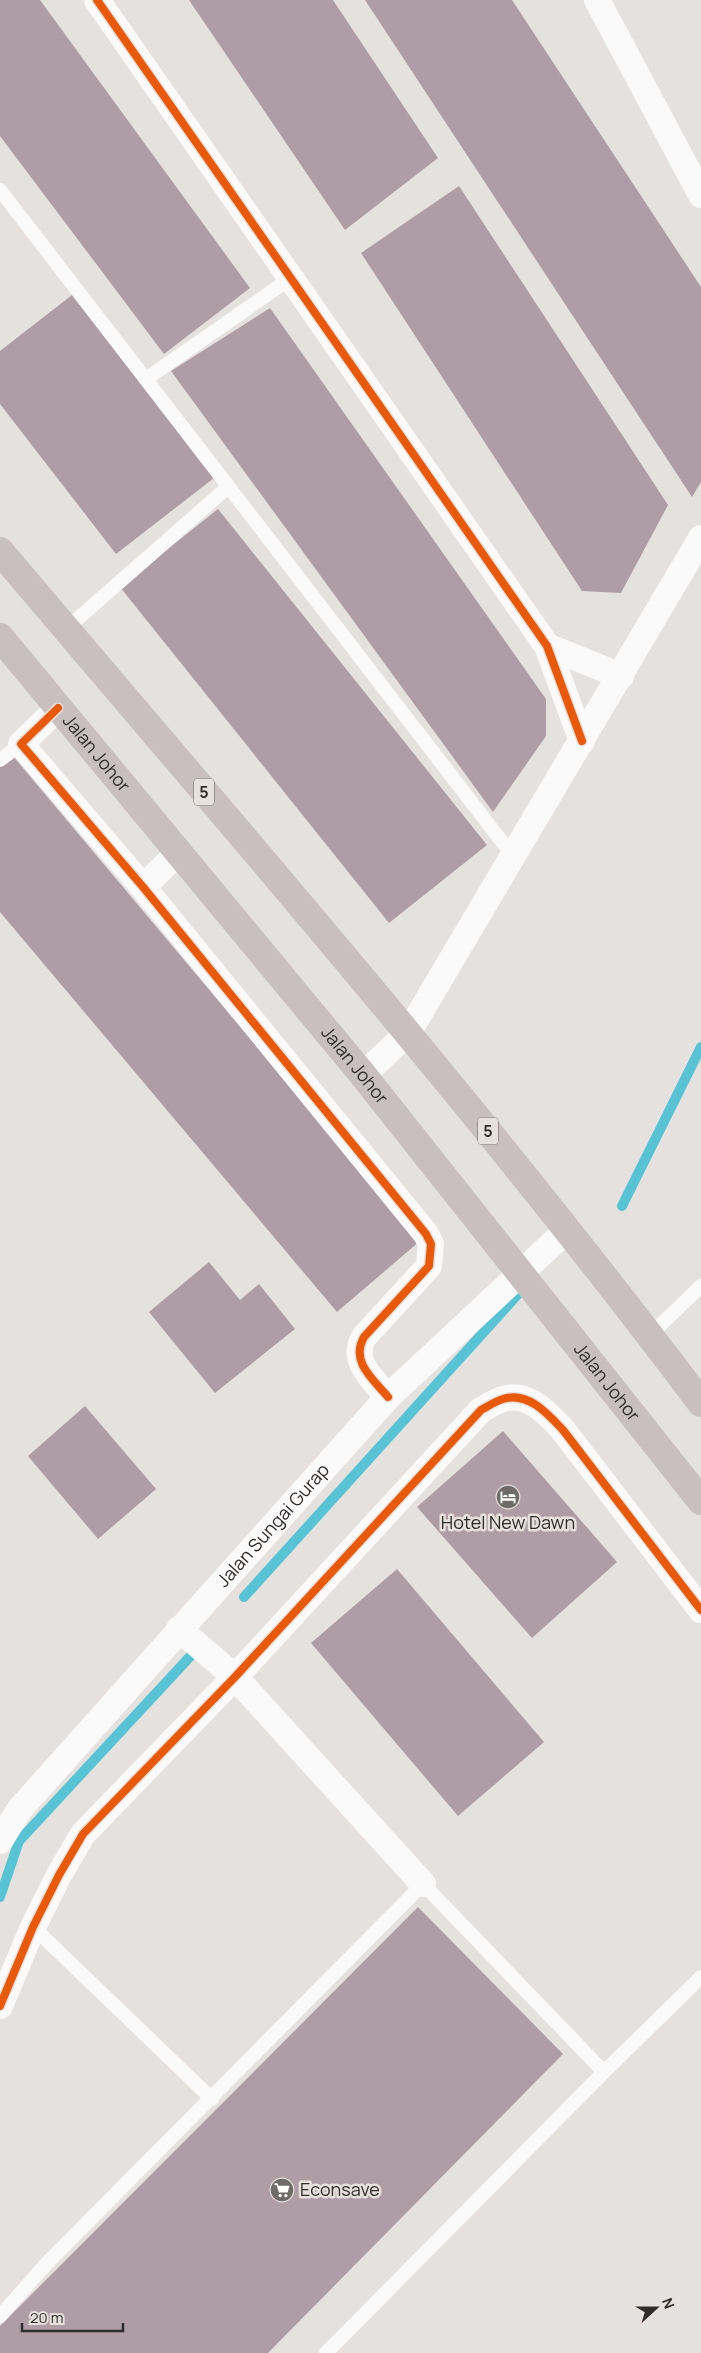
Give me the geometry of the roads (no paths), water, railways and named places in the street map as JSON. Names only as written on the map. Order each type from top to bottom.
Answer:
[{"type":"highway","name":"5","points":[[0,551],[408,1034],[568,1229],[701,1403]]},
{"type":"highway","name":"Jalan Johor","points":[[0,637],[363,1075],[701,1501]]},
{"type":"street","points":[[97,0],[548,646],[582,741]]},
{"type":"street","points":[[597,0],[701,196]]},
{"type":"street","points":[[363,1075],[408,1034],[701,538]]},
{"type":"street","points":[[548,646],[621,676]]},
{"type":"street","points":[[58,708],[20,744],[142,886],[426,1234],[431,1244],[429,1266],[364,1337],[359,1346],[358,1356],[361,1364],[388,1397]]},
{"type":"street","points":[[142,886],[178,853]]},
{"type":"street","name":"Jalan Sungai Gurap","points":[[0,1841],[19,1810],[388,1397],[568,1229]]},
{"type":"street","points":[[0,2006],[32,1927],[83,1834],[235,1677],[481,1410],[504,1399],[520,1398],[544,1410],[563,1430],[701,1610]]},
{"type":"street","points":[[179,1629],[235,1677],[423,1884]]},
{"type":"lane","points":[[0,190],[514,856]]},
{"type":"lane","points":[[146,379],[291,278]]},
{"type":"lane","points":[[66,629],[228,486]]},
{"type":"lane","points":[[0,760],[20,744]]},
{"type":"lane","points":[[650,1335],[701,1286]]},
{"type":"lane","points":[[0,2316],[48,2262],[212,2099],[423,1884],[604,2072]]},
{"type":"lane","points":[[32,1927],[212,2099]]},
{"type":"lane","points":[[326,2353],[604,2072],[701,1977]]},
{"type":"waterway","points":[[622,1206],[701,1047]]},
{"type":"waterway","points":[[244,1597],[520,1292]]},
{"type":"waterway","points":[[0,1897],[19,1841],[198,1648]]},
{"type":"place","name":"Hotel New Dawn","points":[[508,1497]]},
{"type":"place","name":"Econsave","points":[[282,2190]]}]
